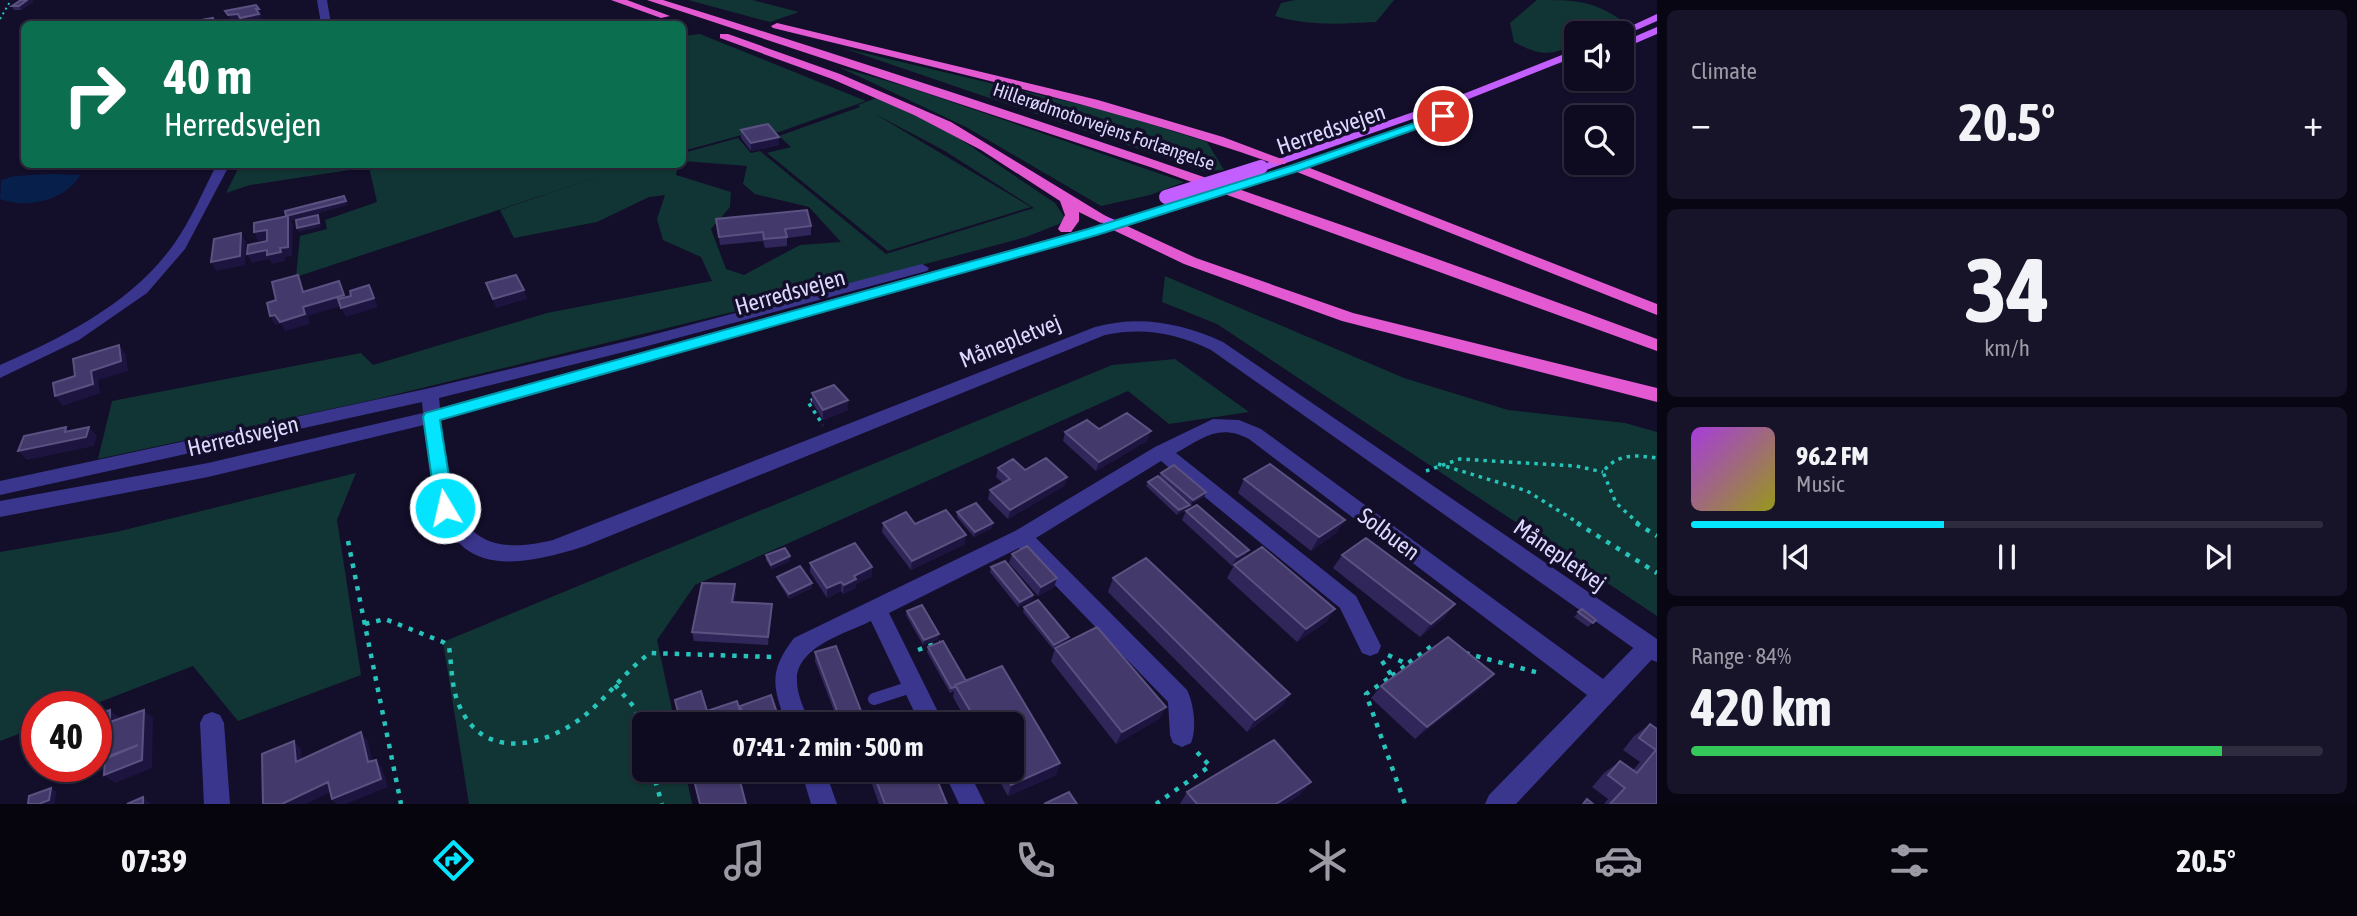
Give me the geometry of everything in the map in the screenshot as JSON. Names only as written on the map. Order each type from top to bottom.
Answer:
[{"type":"highway","points":[[616,0],[679,21]]},
{"type":"highway","name":"Hillerødmotorvejens Forlængelse","points":[[653,0],[1064,132],[1657,345]]},
{"type":"highway","points":[[680,0],[1143,116],[1277,167]]},
{"type":"highway","points":[[686,23],[777,54],[880,94],[947,126],[1067,201],[1190,261],[1348,317],[1657,395]]},
{"type":"highway","points":[[1297,167],[1657,310]]},
{"type":"highway","points":[[1066,229],[1073,221],[1074,215],[1067,201]]},
{"type":"main road","points":[[1634,27],[1657,17]]},
{"type":"main road","points":[[1634,41],[1657,30]]},
{"type":"main road","name":"Herredsvejen","points":[[1107,222],[1190,201],[1564,57]]},
{"type":"main road","name":"Herredsvejen","points":[[1107,222],[1166,197],[1261,167],[1297,167],[1564,70]]},
{"type":"street","points":[[322,0],[326,21]]},
{"type":"street","points":[[0,372],[52,349],[103,320],[147,284],[178,249],[222,168]]},
{"type":"street","name":"Herredsvejen","points":[[0,488],[429,394],[640,343],[1066,229],[1107,222]]},
{"type":"street","name":"Herredsvejen","points":[[0,509],[208,470],[431,417],[1107,222]]},
{"type":"street","name":"Månepletvej","points":[[429,394],[445,508],[455,526],[477,545],[509,554],[543,550],[578,540],[1101,331],[1122,326],[1145,325],[1195,335],[1217,346],[1653,649]]},
{"type":"street","name":"Solbuen","points":[[790,658],[802,645],[1022,537],[1162,452],[1213,425],[1239,426],[1255,434],[1604,694]]},
{"type":"street","points":[[1162,452],[1348,602],[1370,646]]},
{"type":"street","points":[[1022,537],[1179,698],[1182,735]]},
{"type":"street","points":[[876,608],[926,712]]},
{"type":"street","points":[[1498,804],[1604,694],[1653,649]]},
{"type":"street","points":[[790,658],[784,680],[794,712]]},
{"type":"street","points":[[212,723],[217,804]]},
{"type":"street","points":[[817,782],[824,804]]},
{"type":"street","points":[[961,782],[972,804]]},
{"type":"lane","points":[[874,699],[914,686]]},
{"type":"path","points":[[0,19],[11,0]]},
{"type":"path","points":[[819,420],[808,402],[822,396]]},
{"type":"path","points":[[1657,458],[1620,457],[1608,463],[1603,472],[1609,495],[1623,512],[1657,536]]},
{"type":"path","points":[[1409,480],[1438,464],[1460,459],[1576,466],[1603,472]]},
{"type":"path","points":[[1438,464],[1527,491],[1657,573]]},
{"type":"path","points":[[348,541],[401,804]]},
{"type":"path","points":[[365,624],[385,619],[443,642],[449,647],[455,688],[466,718],[487,738],[505,744],[537,742],[565,729],[587,714],[650,653],[790,658]]},
{"type":"path","points":[[901,656],[942,642]]},
{"type":"path","points":[[1405,804],[1366,694],[1433,645],[1446,648]]},
{"type":"path","points":[[1370,646],[1406,664]]},
{"type":"path","points":[[1370,646],[1392,676]]},
{"type":"path","points":[[1459,652],[1540,673]]},
{"type":"path","points":[[615,684],[630,696],[638,712]]},
{"type":"path","points":[[1156,804],[1210,766],[1182,735]]},
{"type":"path","points":[[656,782],[662,804]]},
{"type":"green space","points":[[688,0],[752,0],[799,12],[770,22]]},
{"type":"green space","points":[[1295,0],[1394,0],[1376,22],[1313,23],[1275,16],[1281,3]]},
{"type":"green space","points":[[1537,0],[1584,3],[1604,10],[1623,21],[1564,21],[1564,49],[1545,53],[1514,42],[1510,23]]},
{"type":"green space","points":[[700,34],[866,101],[779,132],[753,132],[686,150],[686,36]]},
{"type":"green space","points":[[843,48],[1116,113],[1207,142],[1224,170],[1203,171]]},
{"type":"green space","points":[[839,67],[911,88],[1184,182],[1150,195],[1101,206],[966,127]]},
{"type":"green space","points":[[879,97],[954,135],[1055,203],[1065,218],[1059,224],[1026,237],[892,273],[377,399],[98,459],[112,401],[361,353],[373,365],[547,313],[712,281],[701,257],[663,240],[657,219],[665,195],[649,197],[597,222],[514,238],[500,210],[607,174],[296,277],[300,236],[327,229],[325,220],[377,202],[369,168],[677,168],[676,175],[731,192],[730,207],[711,229],[726,269],[744,275],[800,245],[841,242],[809,207],[755,194],[743,184],[747,166],[686,161],[686,152],[738,138],[751,153],[760,151],[886,254],[1034,208],[945,151],[875,114],[1031,207],[888,251],[767,153],[791,147],[779,136],[860,107],[858,105]]},
{"type":"green space","points":[[238,168],[362,168],[250,185],[226,193]]},
{"type":"green space","points":[[1165,276],[1404,378],[1508,410],[1625,423],[1657,432],[1657,616],[1217,324],[1162,302]]},
{"type":"green space","points":[[1175,359],[1249,412],[1169,424],[1128,391],[695,585],[657,640],[672,712],[632,712],[632,782],[687,782],[692,804],[469,804],[443,642],[1112,365]]},
{"type":"green space","points":[[356,473],[337,520],[361,675],[238,721],[193,666],[112,697],[112,691],[21,691],[21,733],[0,741],[0,552],[116,532]]},
{"type":"water","points":[[80,175],[74,184],[55,197],[33,203],[0,199],[1,180],[14,176]]},
{"type":"building","points":[[21,0],[27,0],[19,6],[12,6]]},
{"type":"building","points":[[256,5],[259,14],[240,18],[238,14],[228,15],[225,11]]},
{"type":"building","points":[[768,124],[779,137],[751,143],[741,130]]},
{"type":"building","points":[[344,196],[346,201],[286,216],[285,211]]},
{"type":"building","points":[[807,210],[811,226],[785,229],[787,237],[764,239],[763,232],[719,237],[716,219]]},
{"type":"building","points":[[318,215],[319,223],[297,228],[296,220]]},
{"type":"building","points":[[288,216],[288,247],[280,248],[281,252],[267,255],[267,250],[247,254],[248,245],[267,241],[267,230],[254,232],[254,223]]},
{"type":"building","points":[[241,233],[240,256],[211,262],[214,239]]},
{"type":"building","points":[[298,275],[303,292],[339,281],[344,295],[303,307],[305,314],[280,322],[275,315],[270,316],[267,303],[276,300],[272,282]]},
{"type":"building","points":[[516,275],[524,290],[493,299],[486,283]]},
{"type":"building","points":[[369,285],[374,298],[341,308],[338,299],[351,296],[350,291]]},
{"type":"building","points":[[119,345],[121,361],[91,371],[93,384],[55,396],[53,383],[75,376],[73,359]]},
{"type":"building","points":[[834,385],[848,400],[823,410],[812,393]]},
{"type":"building","points":[[1127,413],[1151,431],[1099,462],[1065,432],[1087,420],[1099,429]]},
{"type":"building","points":[[66,427],[65,432],[89,427],[86,437],[18,451],[24,436]]},
{"type":"building","points":[[1046,458],[1067,477],[1010,510],[990,490],[1010,479],[998,468],[1013,459],[1025,470]]},
{"type":"building","points":[[1270,464],[1345,520],[1319,537],[1244,479]]},
{"type":"building","points":[[1174,465],[1206,492],[1193,500],[1161,473]]},
{"type":"building","points":[[1158,476],[1190,505],[1179,510],[1148,482]]},
{"type":"building","points":[[976,503],[993,523],[975,532],[957,512]]},
{"type":"building","points":[[1197,505],[1249,550],[1237,557],[1186,511]]},
{"type":"building","points":[[946,510],[966,535],[912,561],[883,523],[906,512],[915,524]]},
{"type":"building","points":[[1366,538],[1455,604],[1431,624],[1342,555]]},
{"type":"building","points":[[855,543],[872,567],[854,576],[856,579],[844,585],[841,582],[827,588],[810,563]]},
{"type":"building","points":[[1027,546],[1057,578],[1041,587],[1012,554]]},
{"type":"building","points":[[1262,547],[1335,609],[1306,629],[1234,565]]},
{"type":"building","points":[[785,548],[790,556],[771,565],[766,555]]},
{"type":"building","points":[[1146,558],[1290,694],[1255,720],[1113,578]]},
{"type":"building","points":[[1005,561],[1033,595],[1020,602],[991,567]]},
{"type":"building","points":[[800,566],[812,583],[789,594],[777,577]]},
{"type":"building","points":[[702,583],[735,584],[732,602],[772,604],[768,637],[692,632]]},
{"type":"building","points":[[1038,600],[1069,637],[1054,645],[1024,607]]},
{"type":"building","points":[[922,605],[939,634],[924,640],[907,611]]},
{"type":"building","points":[[1582,609],[1596,620],[1593,623],[1578,612]]},
{"type":"building","points":[[1097,627],[1166,707],[1122,732],[1055,648]]},
{"type":"building","points":[[1448,637],[1494,674],[1427,727],[1381,686]]},
{"type":"building","points":[[943,641],[966,681],[951,688],[928,647]]},
{"type":"building","points":[[836,646],[861,712],[838,712],[815,652]]},
{"type":"building","points":[[1002,666],[1060,763],[1024,779],[1024,712],[971,712],[955,685]]},
{"type":"building","points":[[701,691],[707,711],[737,701],[740,712],[678,712],[675,700]]},
{"type":"building","points":[[771,695],[777,712],[742,712],[740,706]]},
{"type":"building","points":[[144,710],[142,760],[112,772],[112,756],[138,745],[112,755],[112,721]]},
{"type":"building","points":[[1650,724],[1657,729],[1657,804],[1610,804],[1625,788],[1608,775],[1620,761],[1637,773],[1656,750],[1639,738]]},
{"type":"building","points":[[361,732],[368,762],[376,760],[381,779],[332,799],[328,782],[282,804],[263,804],[262,754],[294,741],[296,762]]},
{"type":"building","points":[[1274,740],[1311,782],[1276,804],[1197,804],[1187,792]]},
{"type":"building","points":[[694,782],[740,782],[746,804],[700,804]]},
{"type":"building","points":[[877,782],[938,782],[947,804],[885,804]]},
{"type":"building","points":[[51,788],[49,800],[28,804],[29,796]]},
{"type":"building","points":[[1069,792],[1077,804],[1044,804]]},
{"type":"building","points":[[143,797],[143,804],[127,804]]},
{"type":"route","points":[[445,508],[431,417],[1093,232],[1297,167],[1443,116]]}]
